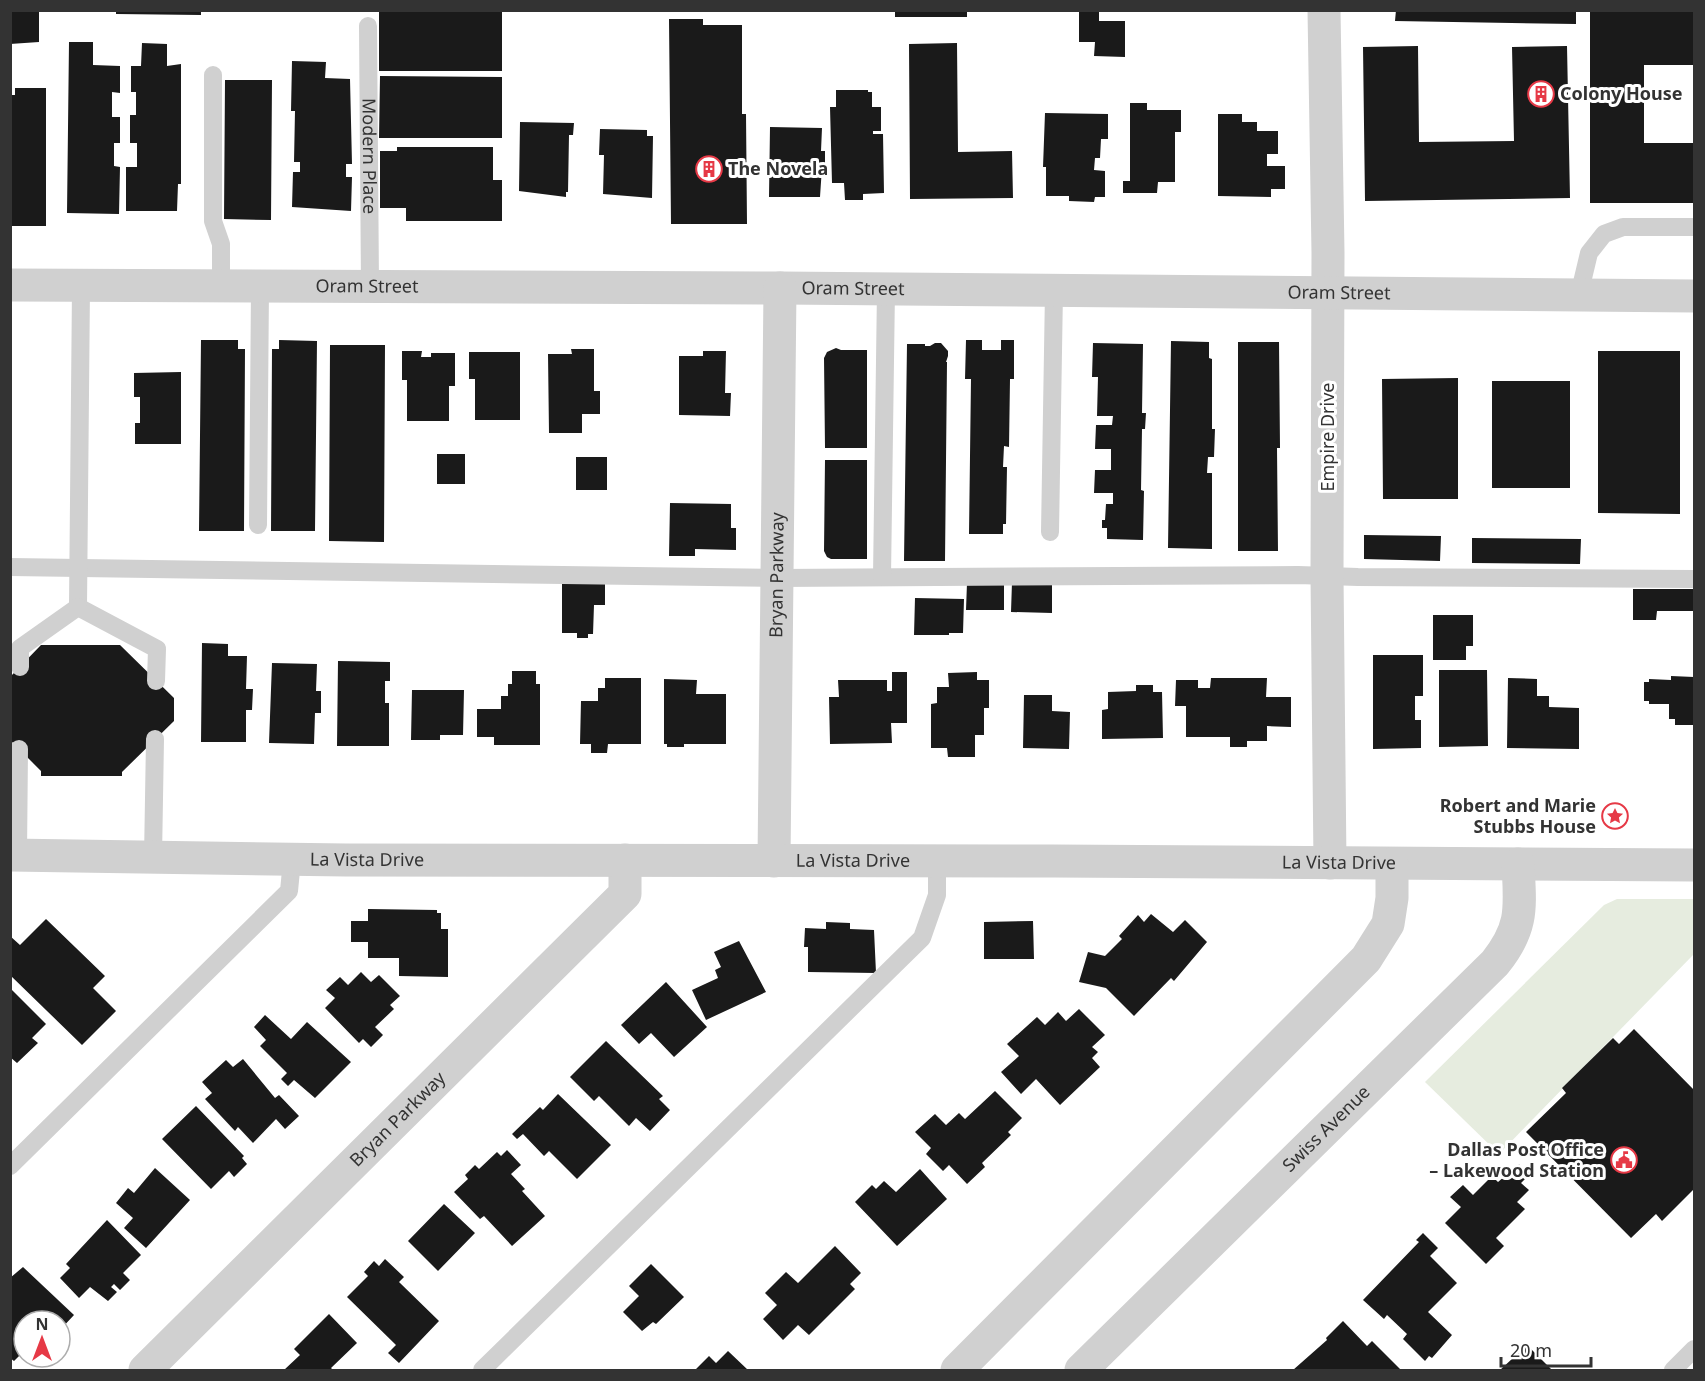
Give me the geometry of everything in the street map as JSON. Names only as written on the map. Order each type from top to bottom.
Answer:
[{"type":"street","name":"Empire Drive","points":[[1324,10],[1328,293],[1330,863]]},
{"type":"street","name":"Oram Street","points":[[10,285],[780,288],[1695,296]]},
{"type":"street","name":"Bryan Parkway","points":[[774,861],[780,288]]},
{"type":"street","name":"La Vista Drive","points":[[13,857],[1695,865]]},
{"type":"street","name":"Bryan Parkway","points":[[145,1371],[625,894],[625,860]]},
{"type":"street","points":[[957,1371],[1366,959],[1388,924],[1392,898],[1392,864]]},
{"type":"street","name":"Swiss Avenue","points":[[1081,1371],[1495,963],[1509,946],[1518,924],[1520,900],[1518,864]]},
{"type":"lane","name":"Modern Place","points":[[368,26],[370,287]]},
{"type":"lane","points":[[213,75],[213,221],[221,244],[221,287]]},
{"type":"lane","points":[[1579,295],[1589,253],[1604,234],[1623,227],[1695,227]]},
{"type":"lane","points":[[78,607],[81,287]]},
{"type":"lane","points":[[258,525],[260,287]]},
{"type":"lane","points":[[882,577],[886,289]]},
{"type":"lane","points":[[1050,532],[1054,291]]},
{"type":"lane","points":[[10,567],[777,578],[1328,576],[1695,579]]},
{"type":"lane","points":[[20,668],[20,648],[78,607]]},
{"type":"lane","points":[[78,607],[157,649],[156,681]]},
{"type":"lane","points":[[153,858],[155,739]]},
{"type":"lane","points":[[13,857],[19,749]]},
{"type":"lane","points":[[10,1166],[289,891],[292,860]]},
{"type":"lane","points":[[482,1371],[922,938],[937,895],[937,862]]},
{"type":"lane","points":[[1673,1371],[1695,1349]]},
{"type":"shaded area","points":[[1617,899],[1694,899],[1694,954],[1499,1154],[1425,1082],[1604,905]]},
{"type":"building","points":[[10,10],[39,10],[39,42],[10,44]]},
{"type":"building","points":[[116,10],[201,10],[201,15],[116,14]]},
{"type":"building","points":[[379,10],[502,10],[502,71],[379,71]]},
{"type":"building","points":[[895,10],[967,10],[967,17],[895,17]]},
{"type":"building","points":[[1079,10],[1099,10],[1099,21],[1125,21],[1125,57],[1094,56],[1095,42],[1079,42]]},
{"type":"building","points":[[1396,10],[1576,10],[1576,24],[1395,21]]},
{"type":"building","points":[[1590,10],[1694,10],[1694,65],[1644,65],[1644,143],[1694,143],[1694,203],[1590,203]]},
{"type":"building","name":"The Novela","points":[[669,19],[703,19],[703,25],[742,25],[742,114],[746,114],[747,224],[671,224]]},
{"type":"building","points":[[69,42],[93,42],[93,65],[120,66],[120,93],[112,92],[112,117],[120,117],[120,143],[114,143],[114,166],[120,167],[119,214],[67,213]]},
{"type":"building","points":[[142,43],[167,44],[167,66],[181,64],[181,184],[178,184],[177,211],[126,211],[126,167],[137,167],[137,143],[130,143],[130,115],[136,115],[136,92],[131,92],[131,66],[141,66]]},
{"type":"building","points":[[957,43],[958,152],[1012,151],[1013,198],[910,199],[909,44]]},
{"type":"building","name":"Colony House","points":[[1418,46],[1419,142],[1514,141],[1512,47],[1567,46],[1570,198],[1365,201],[1363,47]]},
{"type":"building","points":[[292,61],[326,62],[325,78],[350,79],[352,164],[346,164],[346,177],[352,177],[351,211],[292,207],[293,172],[300,172],[300,162],[294,162],[295,111],[291,111]]},
{"type":"building","points":[[380,76],[502,77],[502,138],[379,138]]},
{"type":"building","points":[[225,80],[272,80],[271,220],[224,219]]},
{"type":"building","points":[[15,88],[46,88],[46,226],[10,226],[10,95],[15,95]]},
{"type":"building","points":[[836,90],[868,90],[872,92],[872,107],[881,107],[881,131],[873,131],[873,134],[883,134],[884,193],[863,194],[863,200],[845,200],[844,183],[832,183],[830,107],[836,107]]},
{"type":"building","points":[[1130,103],[1147,103],[1147,110],[1181,110],[1181,132],[1175,132],[1175,182],[1158,182],[1157,193],[1123,193],[1123,181],[1130,181]]},
{"type":"building","points":[[1045,113],[1108,114],[1108,139],[1101,139],[1100,158],[1095,158],[1094,170],[1105,171],[1105,197],[1095,197],[1094,202],[1069,201],[1069,196],[1046,196],[1046,167],[1043,167]]},
{"type":"building","points":[[1218,114],[1242,114],[1242,122],[1257,122],[1257,131],[1278,131],[1278,154],[1267,154],[1267,166],[1285,166],[1285,189],[1271,189],[1271,197],[1218,196]]},
{"type":"building","points":[[520,122],[574,123],[573,135],[569,135],[566,197],[519,191]]},
{"type":"building","points":[[770,127],[822,128],[821,151],[825,151],[825,167],[822,167],[820,197],[769,197]]},
{"type":"building","points":[[600,129],[647,130],[647,136],[653,136],[652,198],[603,194],[604,155],[599,155]]},
{"type":"building","points":[[397,147],[493,147],[493,180],[502,180],[502,221],[406,221],[406,208],[380,208],[380,151],[397,151]]},
{"type":"building","points":[[201,340],[238,340],[238,349],[245,349],[244,531],[199,531]]},
{"type":"building","points":[[279,340],[317,341],[315,531],[271,531],[272,349],[279,349]]},
{"type":"building","points":[[966,340],[982,340],[982,350],[1001,350],[1001,340],[1014,340],[1014,379],[1010,379],[1009,447],[1004,446],[1003,467],[1007,467],[1006,524],[1003,524],[1003,534],[969,534],[971,379],[965,379]]},
{"type":"building","points":[[1171,341],[1209,342],[1209,358],[1212,359],[1212,429],[1215,429],[1214,457],[1208,457],[1207,473],[1212,473],[1212,549],[1168,548]]},
{"type":"building","points":[[1238,342],[1279,342],[1278,551],[1238,551]]},
{"type":"building","points":[[941,343],[948,351],[946,362],[945,561],[904,561],[907,344],[930,346]]},
{"type":"building","points":[[1093,343],[1143,344],[1142,413],[1146,413],[1145,429],[1142,429],[1143,540],[1107,539],[1107,528],[1102,528],[1106,504],[1113,504],[1113,493],[1094,493],[1095,470],[1111,470],[1111,449],[1095,449],[1096,425],[1112,425],[1113,416],[1097,416],[1098,377],[1092,377]]},
{"type":"building","points":[[330,345],[385,345],[384,542],[329,541]]},
{"type":"building","points":[[836,348],[867,350],[867,448],[825,448],[824,358],[827,352]]},
{"type":"building","points":[[571,349],[594,349],[594,391],[600,391],[600,414],[582,414],[582,433],[549,433],[548,354],[572,354]]},
{"type":"building","points":[[402,351],[422,351],[421,357],[431,357],[431,353],[455,353],[455,386],[449,386],[449,421],[407,421],[407,380],[402,380]]},
{"type":"building","points":[[703,351],[726,351],[725,393],[731,393],[730,416],[679,415],[679,356],[703,356]]},
{"type":"building","points":[[1598,351],[1680,351],[1680,514],[1598,513]]},
{"type":"building","points":[[469,352],[520,352],[520,420],[475,420],[475,379],[469,379]]},
{"type":"building","points":[[181,372],[181,444],[135,444],[135,423],[140,423],[140,397],[134,397],[134,373]]},
{"type":"building","points":[[1458,378],[1458,499],[1383,499],[1382,379]]},
{"type":"building","points":[[1492,381],[1570,381],[1570,488],[1492,488]]},
{"type":"building","points":[[437,454],[465,454],[465,484],[437,484]]},
{"type":"building","points":[[576,457],[607,457],[607,490],[576,490]]},
{"type":"building","points":[[825,460],[867,460],[867,559],[831,559],[824,551]]},
{"type":"building","points":[[670,503],[731,504],[731,528],[736,528],[736,550],[695,549],[695,556],[669,556]]},
{"type":"building","points":[[1364,535],[1441,536],[1440,561],[1364,559]]},
{"type":"building","points":[[1472,538],[1581,539],[1580,564],[1472,563]]},
{"type":"building","points":[[562,582],[605,583],[605,605],[594,605],[593,634],[588,634],[588,638],[577,638],[577,633],[562,633]]},
{"type":"building","points":[[1012,582],[1052,583],[1052,613],[1011,612]]},
{"type":"building","points":[[967,583],[1004,583],[1004,610],[966,610]]},
{"type":"building","points":[[1633,589],[1694,589],[1694,611],[1657,611],[1656,620],[1633,620]]},
{"type":"building","points":[[915,598],[964,599],[963,633],[914,635]]},
{"type":"building","points":[[1433,615],[1473,615],[1473,646],[1466,646],[1466,660],[1433,660]]},
{"type":"building","points":[[202,643],[228,644],[228,656],[247,656],[246,689],[253,689],[252,710],[246,710],[246,742],[201,742]]},
{"type":"building","points":[[41,645],[120,645],[174,698],[174,721],[122,772],[122,776],[41,776],[41,771],[10,740],[10,677]]},
{"type":"building","points":[[1373,655],[1423,655],[1423,696],[1415,696],[1415,720],[1421,720],[1421,748],[1373,749]]},
{"type":"building","points":[[338,661],[390,662],[390,681],[385,681],[385,703],[389,703],[389,746],[337,746]]},
{"type":"building","points":[[272,663],[317,664],[316,691],[321,691],[321,713],[315,713],[314,744],[269,743]]},
{"type":"building","points":[[1439,670],[1487,670],[1488,746],[1439,747]]},
{"type":"building","points":[[512,671],[536,671],[536,684],[540,684],[540,745],[494,745],[494,737],[477,737],[477,709],[501,709],[501,696],[508,696],[508,684],[512,684]]},
{"type":"building","points":[[892,672],[907,672],[907,723],[891,723],[892,743],[830,744],[829,697],[839,697],[838,680],[887,680],[887,691],[892,691]]},
{"type":"building","points":[[977,672],[977,680],[989,680],[989,708],[984,708],[984,735],[975,735],[975,757],[948,757],[947,748],[931,748],[931,704],[937,703],[937,687],[949,687],[948,673]]},
{"type":"building","points":[[1671,676],[1694,677],[1694,725],[1675,725],[1675,719],[1669,719],[1669,704],[1649,704],[1649,701],[1644,701],[1644,682],[1649,682],[1649,679],[1671,680]]},
{"type":"building","points":[[605,678],[641,678],[641,744],[608,744],[607,753],[591,753],[591,744],[580,744],[581,701],[598,701],[598,688],[605,688]]},
{"type":"building","points":[[1211,678],[1267,678],[1266,697],[1291,697],[1291,727],[1267,726],[1267,741],[1247,741],[1247,747],[1230,747],[1230,737],[1186,737],[1186,706],[1175,706],[1176,680],[1198,680],[1198,688],[1210,688]]},
{"type":"building","points":[[1508,678],[1537,679],[1537,696],[1549,696],[1549,707],[1579,708],[1579,749],[1507,748]]},
{"type":"building","points":[[664,679],[697,680],[696,694],[726,694],[726,744],[684,744],[684,747],[667,747],[667,744],[664,744]]},
{"type":"building","points":[[1136,685],[1153,685],[1153,692],[1162,692],[1163,738],[1102,739],[1102,710],[1108,709],[1108,692],[1136,691]]},
{"type":"building","points":[[412,690],[464,690],[463,735],[440,735],[440,740],[411,740]]},
{"type":"building","points":[[1024,695],[1052,695],[1052,711],[1070,712],[1069,749],[1023,748]]},
{"type":"building","points":[[368,909],[437,910],[437,913],[441,913],[441,929],[448,929],[448,977],[399,976],[399,958],[368,958],[368,942],[351,942],[351,921],[368,921]]},
{"type":"building","points":[[1151,914],[1173,932],[1185,920],[1207,942],[1174,981],[1171,978],[1134,1016],[1106,988],[1079,982],[1088,952],[1105,956],[1122,939],[1119,936],[1138,915],[1144,922]]},
{"type":"building","points":[[46,919],[105,976],[93,988],[116,1011],[82,1045],[10,975],[10,936],[20,945]]},
{"type":"building","points":[[1033,921],[1034,959],[984,959],[984,922]]},
{"type":"building","points":[[826,922],[850,923],[850,929],[874,930],[876,973],[808,972],[808,947],[804,947],[805,928],[826,929]]},
{"type":"building","points":[[739,941],[766,992],[706,1020],[692,990],[718,978],[715,970],[721,967],[714,952]]},
{"type":"building","points":[[361,972],[371,982],[379,975],[400,996],[390,1005],[394,1009],[375,1027],[383,1035],[371,1047],[363,1039],[359,1043],[325,1008],[335,998],[326,990],[340,977],[348,985]]},
{"type":"building","points":[[666,982],[707,1027],[674,1057],[651,1033],[639,1044],[621,1025]]},
{"type":"building","points":[[10,988],[46,1024],[32,1038],[38,1043],[17,1063],[10,1057]]},
{"type":"building","points":[[1079,1009],[1105,1035],[1092,1047],[1098,1052],[1092,1058],[1100,1067],[1060,1105],[1036,1079],[1021,1094],[1001,1072],[1019,1056],[1007,1044],[1037,1017],[1045,1025],[1058,1012],[1066,1021]]},
{"type":"building","points":[[265,1015],[291,1039],[307,1022],[351,1062],[315,1098],[294,1080],[288,1086],[281,1079],[287,1073],[260,1046],[266,1040],[254,1027]]},
{"type":"building","name":"Dallas Post Office – Lakewood Station","points":[[1634,1029],[1694,1090],[1694,1189],[1662,1221],[1656,1214],[1631,1238],[1526,1132],[1566,1093],[1562,1088],[1613,1038],[1619,1044]]},
{"type":"building","points":[[606,1041],[663,1096],[659,1099],[670,1110],[650,1131],[636,1118],[629,1126],[599,1096],[594,1101],[570,1077]]},
{"type":"building","points":[[243,1059],[275,1098],[279,1095],[299,1116],[285,1129],[276,1119],[253,1143],[238,1127],[235,1131],[205,1099],[212,1093],[202,1082],[226,1060],[233,1067]]},
{"type":"building","points":[[995,1091],[1022,1118],[1008,1132],[1011,1135],[982,1163],[985,1167],[967,1184],[949,1165],[943,1171],[926,1154],[931,1148],[915,1132],[935,1114],[946,1125],[959,1113],[965,1119]]},
{"type":"building","points":[[558,1094],[611,1145],[577,1179],[549,1151],[544,1156],[523,1134],[517,1139],[512,1134],[540,1107],[543,1110]]},
{"type":"building","points":[[196,1106],[244,1156],[242,1158],[247,1164],[234,1177],[229,1171],[211,1189],[162,1139]]},
{"type":"building","points":[[507,1150],[521,1165],[511,1174],[525,1189],[522,1191],[545,1216],[512,1246],[484,1216],[480,1219],[454,1192],[468,1179],[465,1175],[475,1165],[479,1169],[497,1152],[501,1156]]},
{"type":"building","points":[[1519,1164],[1530,1174],[1521,1183],[1529,1190],[1517,1202],[1525,1209],[1496,1238],[1504,1246],[1486,1264],[1445,1223],[1461,1207],[1450,1197],[1463,1185],[1473,1195],[1492,1176],[1498,1182]]},
{"type":"building","points":[[155,1168],[190,1200],[146,1248],[124,1228],[133,1218],[116,1203],[128,1188],[134,1193]]},
{"type":"building","points":[[920,1169],[947,1199],[897,1246],[855,1202],[872,1185],[876,1189],[884,1181],[896,1192]]},
{"type":"building","points":[[444,1204],[475,1233],[438,1271],[408,1241]]},
{"type":"building","points":[[107,1220],[141,1255],[123,1273],[130,1280],[120,1290],[114,1284],[111,1287],[117,1292],[108,1301],[90,1287],[79,1298],[60,1278],[70,1268],[66,1264]]},
{"type":"building","points":[[1423,1233],[1438,1248],[1430,1256],[1457,1283],[1428,1312],[1452,1335],[1432,1358],[1429,1356],[1425,1361],[1403,1339],[1407,1334],[1387,1315],[1384,1319],[1363,1300],[1419,1242],[1416,1240]]},
{"type":"building","points":[[835,1246],[861,1273],[850,1284],[855,1289],[809,1335],[798,1325],[783,1340],[763,1319],[777,1305],[765,1293],[786,1272],[798,1283]]},
{"type":"building","points":[[385,1259],[404,1277],[399,1282],[439,1321],[399,1363],[388,1353],[396,1345],[347,1297],[368,1276],[364,1272],[374,1261],[379,1266]]},
{"type":"building","points":[[651,1264],[684,1297],[656,1324],[653,1322],[642,1331],[623,1312],[639,1296],[629,1286]]},
{"type":"building","points":[[23,1267],[68,1309],[12,1309],[12,1360],[10,1358],[10,1278]]},
{"type":"building","points":[[329,1314],[357,1343],[331,1368],[333,1370],[284,1370],[300,1355],[294,1349]]},
{"type":"building","points":[[1343,1321],[1367,1346],[1372,1341],[1401,1370],[1293,1370],[1327,1340],[1326,1338]]},
{"type":"building","points":[[1527,1345],[1552,1370],[1500,1370]]},
{"type":"building","points":[[728,1351],[748,1370],[695,1370],[709,1356],[716,1363]]},
{"type":"place","name":"Colony House","points":[[1541,94]]},
{"type":"place","name":"The Novela","points":[[709,169]]},
{"type":"place","name":"Robert and Marie Stubbs House","points":[[1615,816]]},
{"type":"place","name":"Dallas Post Office – Lakewood Station","points":[[1624,1160]]}]
